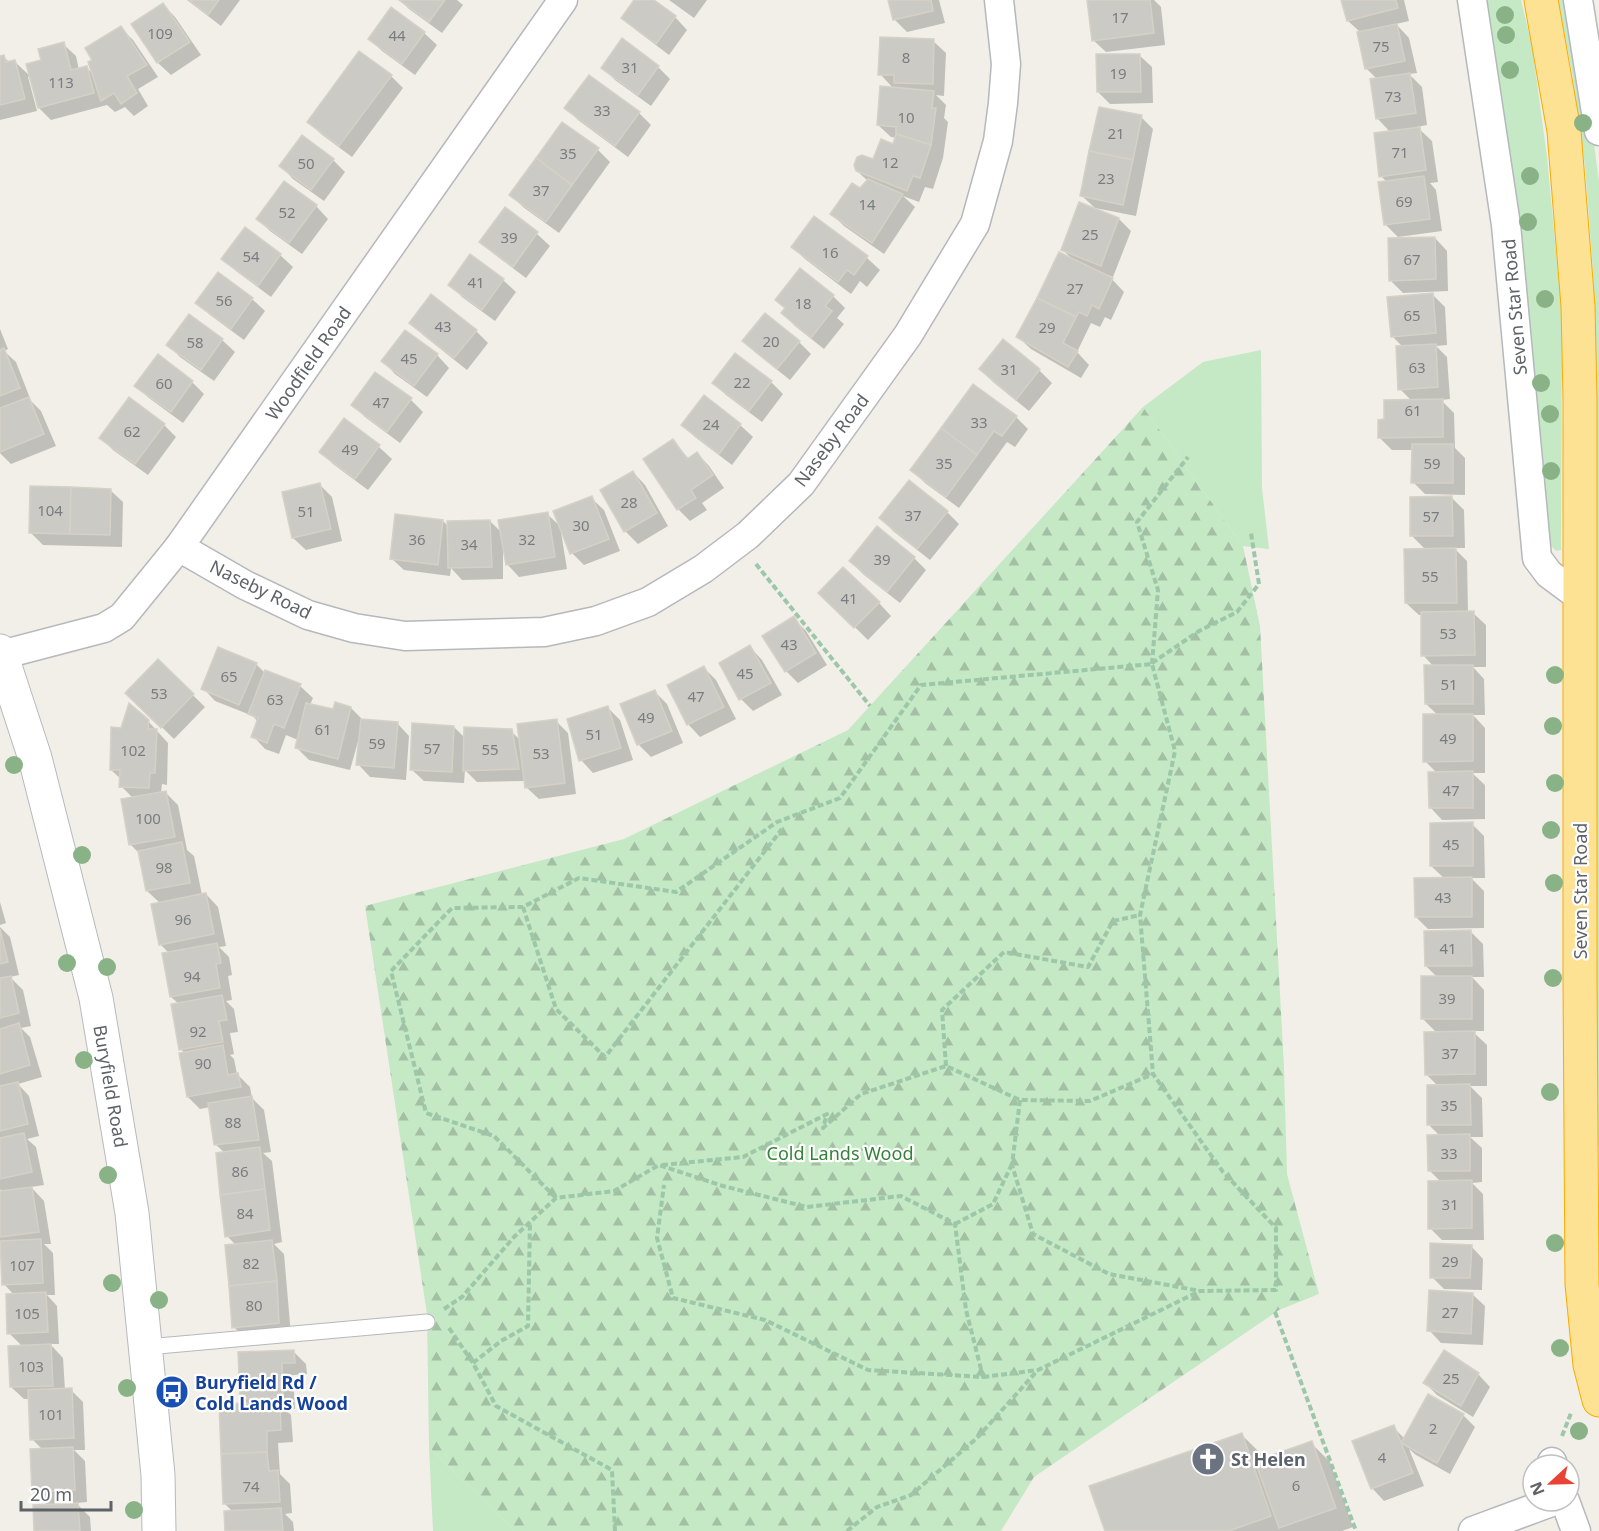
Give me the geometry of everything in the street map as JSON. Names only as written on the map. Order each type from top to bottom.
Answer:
[{"type":"highway","name":"Seven Star Road","points":[[1541,0],[1564,131],[1578,306],[1580,991],[1590,1180],[1582,1284],[1590,1365],[1599,1400]]},
{"type":"street","name":"Woodfield Road","points":[[1,653],[104,628],[122,617],[179,547],[562,0]]},
{"type":"street","name":"Naseby Road","points":[[179,547],[245,585],[308,615],[354,628],[405,636],[544,632],[596,621],[648,602],[703,569],[748,535],[801,484],[908,335],[975,224],[998,141],[1003,103],[1006,64],[999,0]]},
{"type":"street","name":"Seven Star Road","points":[[1472,0],[1506,225],[1538,558],[1549,574],[1580,597]]},
{"type":"street","points":[[1578,0],[1599,131]]},
{"type":"street","name":"Buryfield Road","points":[[1,653],[35,758],[96,998],[132,1213],[158,1475],[159,1531]]},
{"type":"street","points":[[1473,1531],[1522,1513]]},
{"type":"street","points":[[1569,1513],[1576,1531]]},
{"type":"lane","points":[[147,1347],[432,1318]]},
{"type":"path","points":[[1012,1165],[1033,1234],[1109,1274],[1200,1292],[1276,1290],[1276,1228],[1223,1172],[1153,1074],[1140,915],[1175,750],[1152,664],[1158,590],[1137,522],[1188,457]]},
{"type":"path","points":[[556,1198],[494,1136],[426,1113],[391,970],[452,908],[523,907],[579,878],[676,892],[777,822],[840,798],[921,685],[1152,664],[1199,631],[1237,612],[1259,584],[1251,533]]},
{"type":"path","points":[[739,542],[870,706]]},
{"type":"path","points":[[523,907],[556,1009],[605,1057],[782,829]]},
{"type":"path","points":[[946,1066],[942,1010],[1005,952],[1088,967],[1113,921],[1140,915]]},
{"type":"path","points":[[615,1531],[612,1470],[496,1407],[473,1363],[432,1318],[462,1297],[514,1237],[556,1198],[614,1191],[658,1165],[743,1157],[826,1114],[823,1128],[861,1094],[946,1066],[1020,1100],[1090,1101],[1153,1074]]},
{"type":"path","points":[[955,1224],[993,1204],[1012,1165],[1020,1100]]},
{"type":"path","points":[[658,1165],[723,1186],[807,1207],[901,1196],[955,1224]]},
{"type":"path","points":[[664,1185],[657,1238],[673,1298],[765,1320],[868,1370],[983,1377],[1038,1370],[1200,1292]]},
{"type":"path","points":[[473,1363],[501,1341],[528,1326],[530,1222]]},
{"type":"path","points":[[955,1224],[966,1310],[983,1377]]},
{"type":"path","points":[[1275,1312],[1356,1531]]},
{"type":"path","points":[[847,1531],[877,1507],[911,1495],[977,1438],[1038,1370]]},
{"type":"green space","points":[[1480,0],[1521,0],[1532,46],[1547,157],[1562,316],[1561,550],[1556,551],[1545,539]]},
{"type":"green space","points":[[1558,0],[1568,0],[1589,107],[1599,182],[1599,1147],[1596,1143],[1596,400],[1593,271],[1585,166],[1572,72]]},
{"type":"green space","points":[[1261,350],[1262,488],[1269,549],[1243,546],[1143,407],[1203,362]]},
{"type":"green space","name":"Cold Lands Wood","points":[[1143,407],[1243,546],[1260,626],[1284,1068],[1287,1174],[1319,1294],[1279,1310],[1034,1477],[1001,1531],[514,1531],[429,1447],[427,1314],[365,906],[624,839],[848,730]]},
{"type":"green space","points":[[429,1447],[514,1531],[433,1531]]},
{"type":"building","points":[[189,0],[219,0],[208,15]]},
{"type":"building","points":[[399,0],[445,0],[429,22]]},
{"type":"building","points":[[634,0],[654,0],[676,16],[656,44],[621,18]]},
{"type":"building","points":[[888,0],[931,0],[933,11],[893,20]]},
{"type":"building","points":[[1087,0],[1150,0],[1154,33],[1092,41]]},
{"type":"building","points":[[1341,0],[1396,0],[1398,8],[1347,21]]},
{"type":"building","points":[[163,3],[190,42],[157,63],[131,24]]},
{"type":"building","points":[[391,7],[425,32],[402,64],[368,39]]},
{"type":"building","points":[[1397,24],[1405,61],[1365,69],[1357,32]]},
{"type":"building","points":[[121,26],[147,65],[127,76],[137,93],[121,104],[114,93],[101,101],[88,62],[92,60],[85,48]]},
{"type":"building","points":[[880,37],[934,39],[933,84],[894,83],[894,75],[878,75]]},
{"type":"building","points":[[622,38],[659,66],[638,95],[601,68]]},
{"type":"building","points":[[64,42],[71,70],[87,66],[94,93],[38,108],[26,64],[41,60],[38,49]]},
{"type":"building","points":[[359,51],[392,75],[339,146],[307,122]]},
{"type":"building","points":[[1096,54],[1140,54],[1141,92],[1097,92]]},
{"type":"building","points":[[4,55],[6,62],[15,60],[25,99],[0,105],[0,56]]},
{"type":"building","points":[[1410,73],[1416,113],[1376,119],[1370,79]]},
{"type":"building","points":[[589,75],[640,112],[615,146],[564,108]]},
{"type":"building","points":[[880,86],[934,91],[932,108],[936,108],[931,145],[896,134],[896,127],[877,125]]},
{"type":"building","points":[[1099,107],[1142,115],[1133,160],[1089,151]]},
{"type":"building","points":[[562,122],[599,148],[572,185],[536,158]]},
{"type":"building","points":[[1420,127],[1426,170],[1379,177],[1374,133]]},
{"type":"building","points":[[896,134],[931,145],[920,178],[913,176],[907,191],[856,171],[854,165],[857,157],[862,155],[873,159],[881,139],[893,144]]},
{"type":"building","points":[[302,135],[334,159],[311,190],[279,166]]},
{"type":"building","points":[[1089,151],[1133,160],[1123,205],[1080,196]]},
{"type":"building","points":[[536,158],[572,185],[546,222],[509,195]]},
{"type":"building","points":[[1424,176],[1430,219],[1384,225],[1378,182]]},
{"type":"building","points":[[868,179],[903,194],[872,243],[830,214],[852,183],[860,188]]},
{"type":"building","points":[[284,181],[317,205],[289,243],[256,219]]},
{"type":"building","points":[[1079,202],[1119,218],[1101,266],[1061,250]]},
{"type":"building","points":[[505,207],[538,232],[513,267],[479,242]]},
{"type":"building","points":[[814,216],[868,256],[854,275],[847,270],[838,282],[791,247]]},
{"type":"building","points":[[245,227],[281,254],[258,286],[221,259]]},
{"type":"building","points":[[1435,237],[1436,279],[1389,281],[1388,238]]},
{"type":"building","points":[[1059,252],[1113,278],[1099,309],[1092,305],[1087,316],[1079,312],[1076,317],[1037,298]]},
{"type":"building","points":[[470,254],[504,279],[482,310],[448,285]]},
{"type":"building","points":[[800,268],[834,295],[825,306],[832,311],[811,338],[781,313],[785,308],[775,300]]},
{"type":"building","points":[[218,272],[253,298],[231,329],[195,303]]},
{"type":"building","points":[[1433,293],[1436,333],[1391,337],[1387,297]]},
{"type":"building","points":[[431,294],[477,330],[454,358],[409,323]]},
{"type":"building","points":[[1037,298],[1076,317],[1063,343],[1078,351],[1068,367],[1016,337]]},
{"type":"building","points":[[765,313],[800,341],[777,369],[742,341]]},
{"type":"building","points":[[189,314],[223,339],[201,370],[166,345]]},
{"type":"building","points":[[405,330],[438,354],[414,386],[381,361]]},
{"type":"building","points":[[1003,339],[1040,369],[1016,400],[979,369]]},
{"type":"building","points":[[1436,344],[1438,387],[1398,390],[1396,346]]},
{"type":"building","points":[[4,348],[20,388],[0,396],[0,350]]},
{"type":"building","points":[[735,353],[772,381],[749,411],[712,383]]},
{"type":"building","points":[[158,354],[193,381],[171,412],[134,386]]},
{"type":"building","points":[[375,372],[412,398],[387,432],[351,405]]},
{"type":"building","points":[[973,384],[1017,416],[1002,436],[994,431],[977,455],[941,428]]},
{"type":"building","points":[[704,395],[741,424],[719,454],[681,425]]},
{"type":"building","points":[[29,397],[44,434],[0,452],[0,408]]},
{"type":"building","points":[[129,397],[165,424],[135,464],[99,438]]},
{"type":"building","points":[[1443,399],[1443,437],[1378,438],[1378,420],[1384,419],[1384,400]]},
{"type":"building","points":[[344,418],[380,445],[355,479],[319,452]]},
{"type":"building","points":[[941,428],[977,455],[946,497],[910,470]]},
{"type":"building","points":[[673,439],[687,459],[697,452],[713,475],[691,490],[696,498],[677,510],[643,459]]},
{"type":"building","points":[[1412,444],[1453,444],[1453,483],[1411,483]]},
{"type":"building","points":[[633,471],[657,513],[624,532],[600,490]]},
{"type":"building","points":[[909,480],[948,511],[917,549],[879,518]]},
{"type":"building","points":[[320,483],[331,529],[292,538],[282,492]]},
{"type":"building","points":[[30,486],[71,487],[70,534],[29,533]]},
{"type":"building","points":[[71,487],[111,489],[110,535],[70,534]]},
{"type":"building","points":[[592,496],[609,539],[570,554],[553,511]]},
{"type":"building","points":[[1452,496],[1453,536],[1410,536],[1410,497]]},
{"type":"building","points":[[548,512],[555,557],[506,565],[498,520]]},
{"type":"building","points":[[395,514],[443,520],[438,565],[390,559]]},
{"type":"building","points":[[490,520],[492,567],[448,568],[447,521]]},
{"type":"building","points":[[877,526],[915,557],[887,592],[849,561]]},
{"type":"building","points":[[1456,548],[1457,603],[1405,603],[1404,549]]},
{"type":"building","points":[[843,567],[880,602],[854,628],[818,593]]},
{"type":"building","points":[[1474,611],[1475,655],[1421,656],[1421,612]]},
{"type":"building","points":[[794,616],[816,653],[785,672],[762,636]]},
{"type":"building","points":[[750,645],[771,683],[739,700],[719,663]]},
{"type":"building","points":[[218,647],[257,663],[239,705],[201,689]]},
{"type":"building","points":[[158,659],[194,694],[161,728],[125,693]]},
{"type":"building","points":[[1424,665],[1473,665],[1473,704],[1425,704]]},
{"type":"building","points":[[704,666],[724,707],[687,725],[667,685]]},
{"type":"building","points":[[265,670],[301,684],[284,728],[274,724],[267,743],[251,737],[258,718],[248,714]]},
{"type":"building","points":[[655,690],[672,731],[637,745],[620,704]]},
{"type":"building","points":[[335,702],[351,707],[338,759],[295,748],[306,703],[333,709]]},
{"type":"building","points":[[129,703],[149,720],[148,729],[157,729],[155,773],[150,773],[149,788],[119,787],[120,770],[110,770],[111,727],[121,728]]},
{"type":"building","points":[[608,706],[621,748],[579,761],[567,719]]},
{"type":"building","points":[[1423,714],[1473,714],[1473,761],[1423,762]]},
{"type":"building","points":[[361,719],[398,722],[394,768],[356,765]]},
{"type":"building","points":[[557,719],[565,783],[525,788],[517,724]]},
{"type":"building","points":[[412,723],[454,726],[452,772],[410,770]]},
{"type":"building","points":[[464,727],[512,729],[519,769],[463,771]]},
{"type":"building","points":[[1473,771],[1473,808],[1429,808],[1428,772]]},
{"type":"building","points":[[166,791],[175,837],[129,845],[121,799]]},
{"type":"building","points":[[1473,822],[1473,866],[1430,866],[1430,823]]},
{"type":"building","points":[[182,842],[190,883],[146,891],[138,851]]},
{"type":"building","points":[[1472,877],[1472,917],[1415,917],[1414,878]]},
{"type":"building","points":[[206,893],[214,934],[159,945],[151,904]]},
{"type":"building","points":[[0,929],[8,962],[0,964]]},
{"type":"building","points":[[1471,930],[1472,966],[1425,966],[1424,931]]},
{"type":"building","points":[[217,943],[221,963],[216,964],[220,988],[170,997],[162,953]]},
{"type":"building","points":[[11,976],[19,1013],[0,1018],[0,978]]},
{"type":"building","points":[[1421,976],[1472,976],[1472,1019],[1421,1019]]},
{"type":"building","points":[[222,995],[227,1020],[219,1021],[223,1042],[179,1050],[171,1004]]},
{"type":"building","points":[[19,1023],[30,1065],[0,1074],[0,1029]]},
{"type":"building","points":[[1475,1031],[1475,1074],[1425,1075],[1424,1032]]},
{"type":"building","points":[[223,1045],[228,1075],[238,1073],[241,1087],[187,1097],[179,1053]]},
{"type":"building","points":[[18,1082],[28,1124],[0,1131],[0,1086]]},
{"type":"building","points":[[1470,1084],[1471,1125],[1427,1125],[1427,1085]]},
{"type":"building","points":[[252,1096],[259,1140],[214,1145],[208,1103]]},
{"type":"building","points":[[24,1133],[32,1172],[0,1179],[0,1138]]},
{"type":"building","points":[[1470,1134],[1470,1171],[1428,1171],[1427,1135]]},
{"type":"building","points":[[260,1147],[265,1189],[220,1195],[216,1153]]},
{"type":"building","points":[[1472,1180],[1472,1228],[1428,1229],[1428,1181]]},
{"type":"building","points":[[32,1187],[39,1232],[0,1237],[0,1191]]},
{"type":"building","points":[[265,1189],[270,1230],[225,1237],[220,1195]]},
{"type":"building","points":[[41,1239],[43,1283],[2,1285],[0,1241]]},
{"type":"building","points":[[272,1240],[277,1281],[229,1286],[225,1245]]},
{"type":"building","points":[[1430,1243],[1472,1245],[1470,1278],[1430,1278]]},
{"type":"building","points":[[277,1281],[279,1323],[232,1328],[229,1286]]},
{"type":"building","points":[[1429,1290],[1473,1293],[1471,1334],[1427,1331]]},
{"type":"building","points":[[46,1292],[48,1332],[7,1334],[6,1294]]},
{"type":"building","points":[[51,1344],[53,1386],[10,1387],[8,1346]]},
{"type":"building","points":[[294,1350],[295,1363],[282,1363],[283,1397],[240,1399],[238,1352]]},
{"type":"building","points":[[1444,1350],[1479,1373],[1461,1406],[1423,1383]]},
{"type":"building","points":[[72,1388],[74,1438],[30,1440],[28,1390]]},
{"type":"building","points":[[1428,1394],[1464,1414],[1437,1463],[1401,1443]]},
{"type":"building","points":[[280,1402],[281,1430],[267,1431],[267,1452],[221,1454],[219,1404]]},
{"type":"building","points":[[1394,1425],[1413,1473],[1371,1489],[1352,1441]]},
{"type":"building","name":"St Helen","points":[[1242,1433],[1271,1516],[1229,1531],[1105,1531],[1089,1486]]},
{"type":"building","points":[[1312,1441],[1336,1508],[1279,1528],[1255,1461]]},
{"type":"building","points":[[73,1447],[75,1490],[32,1492],[30,1449]]},
{"type":"building","points":[[267,1452],[269,1471],[278,1470],[280,1502],[223,1504],[221,1454]]},
{"type":"building","points":[[78,1503],[80,1531],[34,1531],[33,1505]]},
{"type":"building","points":[[281,1508],[283,1531],[225,1531],[224,1511]]},
{"type":"place","name":"Buryfield Rd / Cold Lands Wood","points":[[172,1392]]},
{"type":"place","name":"St Helen","points":[[1208,1459]]}]
